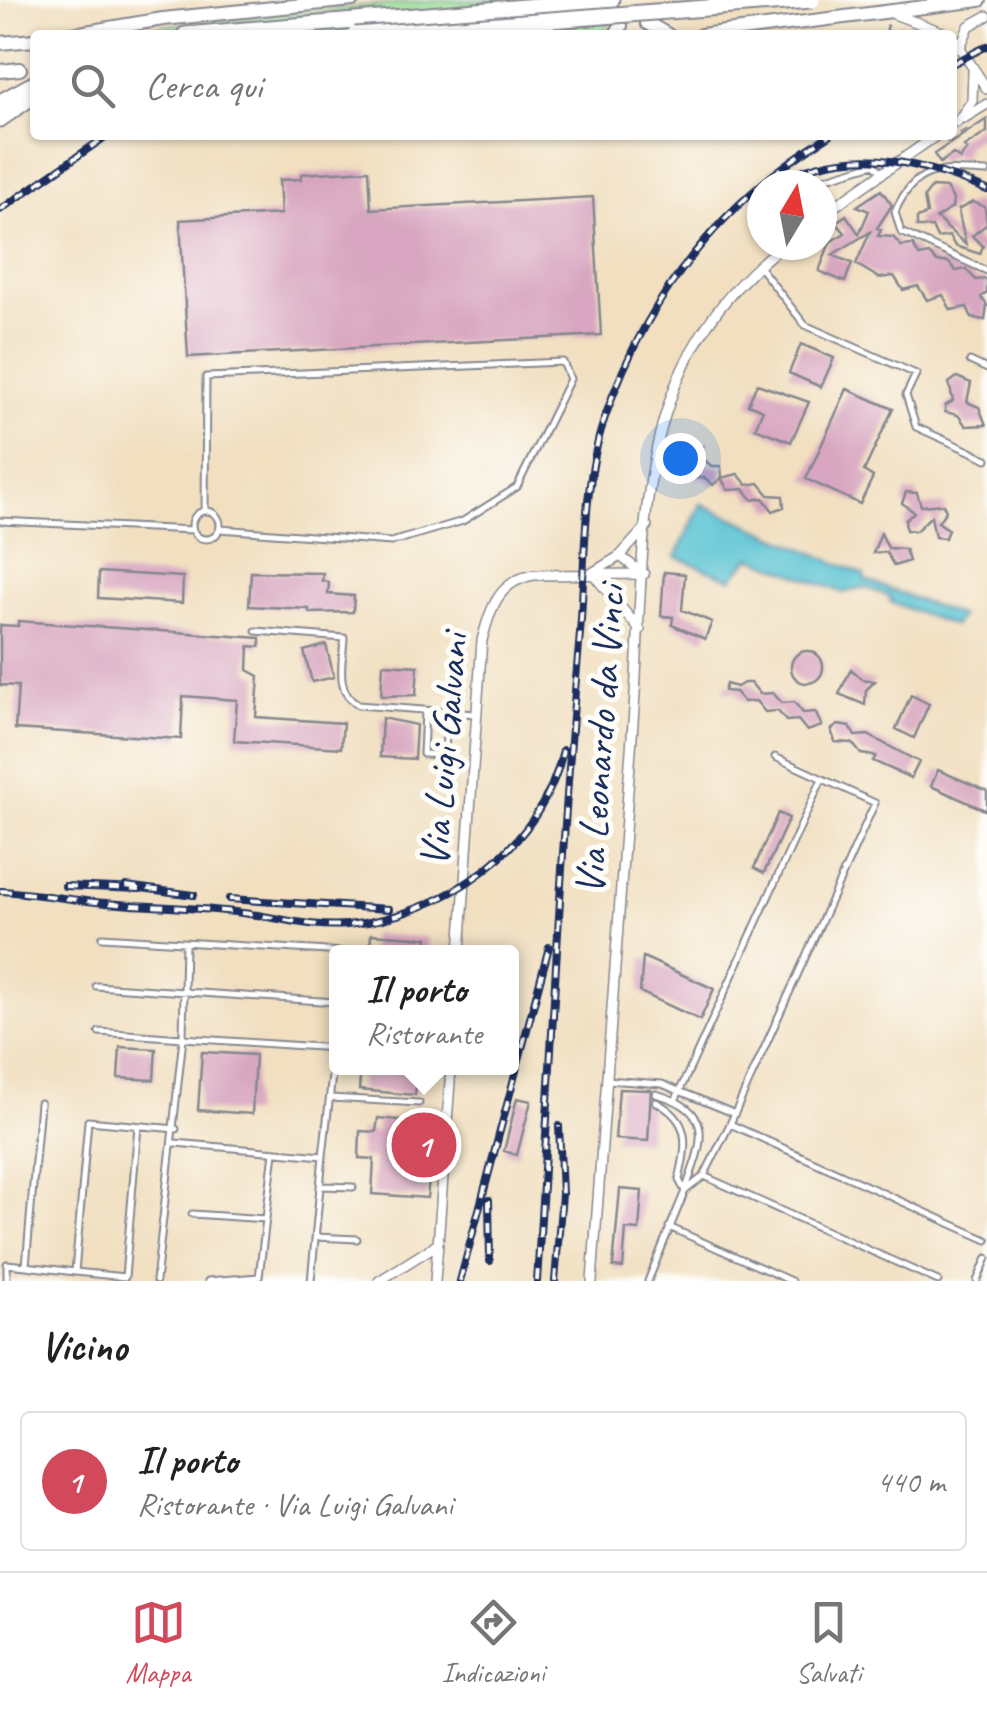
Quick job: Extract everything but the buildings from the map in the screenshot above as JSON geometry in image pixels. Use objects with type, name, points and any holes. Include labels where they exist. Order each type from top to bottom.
[{"type":"highway","points":[[246,30],[609,0]]},
{"type":"highway","points":[[420,30],[812,0]]},
{"type":"highway","points":[[0,90],[28,72]]},
{"type":"highway","points":[[0,102],[30,92]]},
{"type":"highway","points":[[0,116],[30,94]]},
{"type":"main road","points":[[98,30],[163,19],[353,0]]},
{"type":"main road","points":[[747,30],[980,0]]},
{"type":"main road","points":[[647,23],[659,30]]},
{"type":"main road","points":[[0,42],[30,40]]},
{"type":"main road","points":[[0,71],[28,72]]},
{"type":"street","points":[[894,14],[935,30]]},
{"type":"street","points":[[962,45],[970,26],[987,16]]},
{"type":"street","points":[[957,41],[987,89]]},
{"type":"street","points":[[972,66],[987,76]]},
{"type":"street","points":[[957,119],[972,101],[972,66]]},
{"type":"street","points":[[957,121],[987,104]]},
{"type":"street","points":[[837,205],[930,140]]},
{"type":"street","name":"Via Leonardo da Vinci","points":[[592,1281],[648,524],[663,422],[680,376],[719,306],[764,260]]},
{"type":"street","points":[[640,630],[592,574],[620,556],[648,524]]},
{"type":"street","points":[[620,556],[644,574]]},
{"type":"street","name":"Via Luigi Galvani","points":[[461,945],[482,640],[496,596],[517,578],[644,574]]},
{"type":"street","points":[[434,1279],[450,1075]]},
{"type":"street","points":[[378,1281],[438,1244]]},
{"type":"lane","points":[[837,175],[874,164],[882,172]]},
{"type":"lane","points":[[987,172],[935,168],[912,184],[895,212],[901,232],[987,271]]},
{"type":"lane","points":[[758,265],[805,325],[916,374],[906,395],[916,427],[987,459]]},
{"type":"lane","points":[[970,361],[987,369]]},
{"type":"lane","points":[[0,520],[193,530],[208,539],[220,529],[390,542],[463,521],[517,487],[570,379],[563,362],[206,377],[205,511]]},
{"type":"lane","points":[[205,511],[217,516],[220,529]]},
{"type":"lane","points":[[193,530],[194,517],[205,511]]},
{"type":"lane","points":[[256,631],[344,638],[342,688],[347,698],[369,708],[478,714]]},
{"type":"lane","points":[[425,711],[423,754],[445,755],[447,712]]},
{"type":"lane","points":[[685,1191],[704,1176],[730,1124],[875,802],[776,757]]},
{"type":"lane","points":[[676,1099],[823,779]]},
{"type":"lane","points":[[102,938],[329,951]]},
{"type":"lane","points":[[156,1281],[175,1143],[185,944]]},
{"type":"lane","points":[[96,986],[329,1002]]},
{"type":"lane","points":[[100,1032],[329,1048]]},
{"type":"lane","points":[[311,1281],[332,1075]]},
{"type":"lane","points":[[607,1080],[679,1090],[733,1113]]},
{"type":"lane","points":[[330,1098],[419,1103]]},
{"type":"lane","points":[[648,1281],[685,1191],[704,1140],[700,1123],[676,1099],[656,1098],[683,1124],[688,1142],[679,1180],[685,1191]]},
{"type":"lane","points":[[26,1266],[40,1103]]},
{"type":"lane","points":[[75,1272],[88,1122],[176,1130]]},
{"type":"lane","points":[[730,1124],[987,1240]]},
{"type":"lane","points":[[7,1281],[8,1264],[125,1279],[138,1126]]},
{"type":"lane","points":[[175,1143],[324,1156]]},
{"type":"lane","points":[[208,1281],[259,1276],[274,1152]]},
{"type":"lane","points":[[704,1176],[938,1281]]},
{"type":"lane","points":[[320,1186],[353,1187]]},
{"type":"lane","points":[[192,1214],[266,1220]]},
{"type":"lane","points":[[669,1227],[792,1281]]},
{"type":"lane","points":[[316,1237],[357,1239]]},
{"type":"lane","points":[[976,1281],[987,1258]]},
{"type":"green space","points":[[434,0],[614,0],[616,9],[606,30],[142,30]]},
{"type":"water","points":[[701,504],[864,575],[865,580],[960,616],[954,626],[890,602],[891,597],[864,587],[844,593],[751,557],[731,579],[676,557]]},
{"type":"railway","points":[[957,61],[987,46]]},
{"type":"railway","points":[[0,210],[101,140]]},
{"type":"railway","points":[[537,1281],[586,531],[597,447],[621,375],[641,333],[692,257],[754,191],[822,140]]},
{"type":"railway","points":[[805,170],[852,160],[879,160],[932,170],[987,190]]},
{"type":"railway","points":[[0,891],[225,911],[320,925],[383,919],[452,892],[484,871],[511,846],[552,785],[563,750]]},
{"type":"railway","points":[[65,886],[140,889]]},
{"type":"railway","points":[[126,886],[194,895]]},
{"type":"railway","points":[[229,899],[389,909]]},
{"type":"railway","points":[[519,1060],[549,947]]},
{"type":"railway","points":[[460,1281],[515,1075]]},
{"type":"railway","points":[[555,1281],[562,1194],[559,1126]]},
{"type":"railway","points":[[489,1200],[490,1261]]},
{"type":"place","name":"Il porto","points":[[424,1145]]}]
